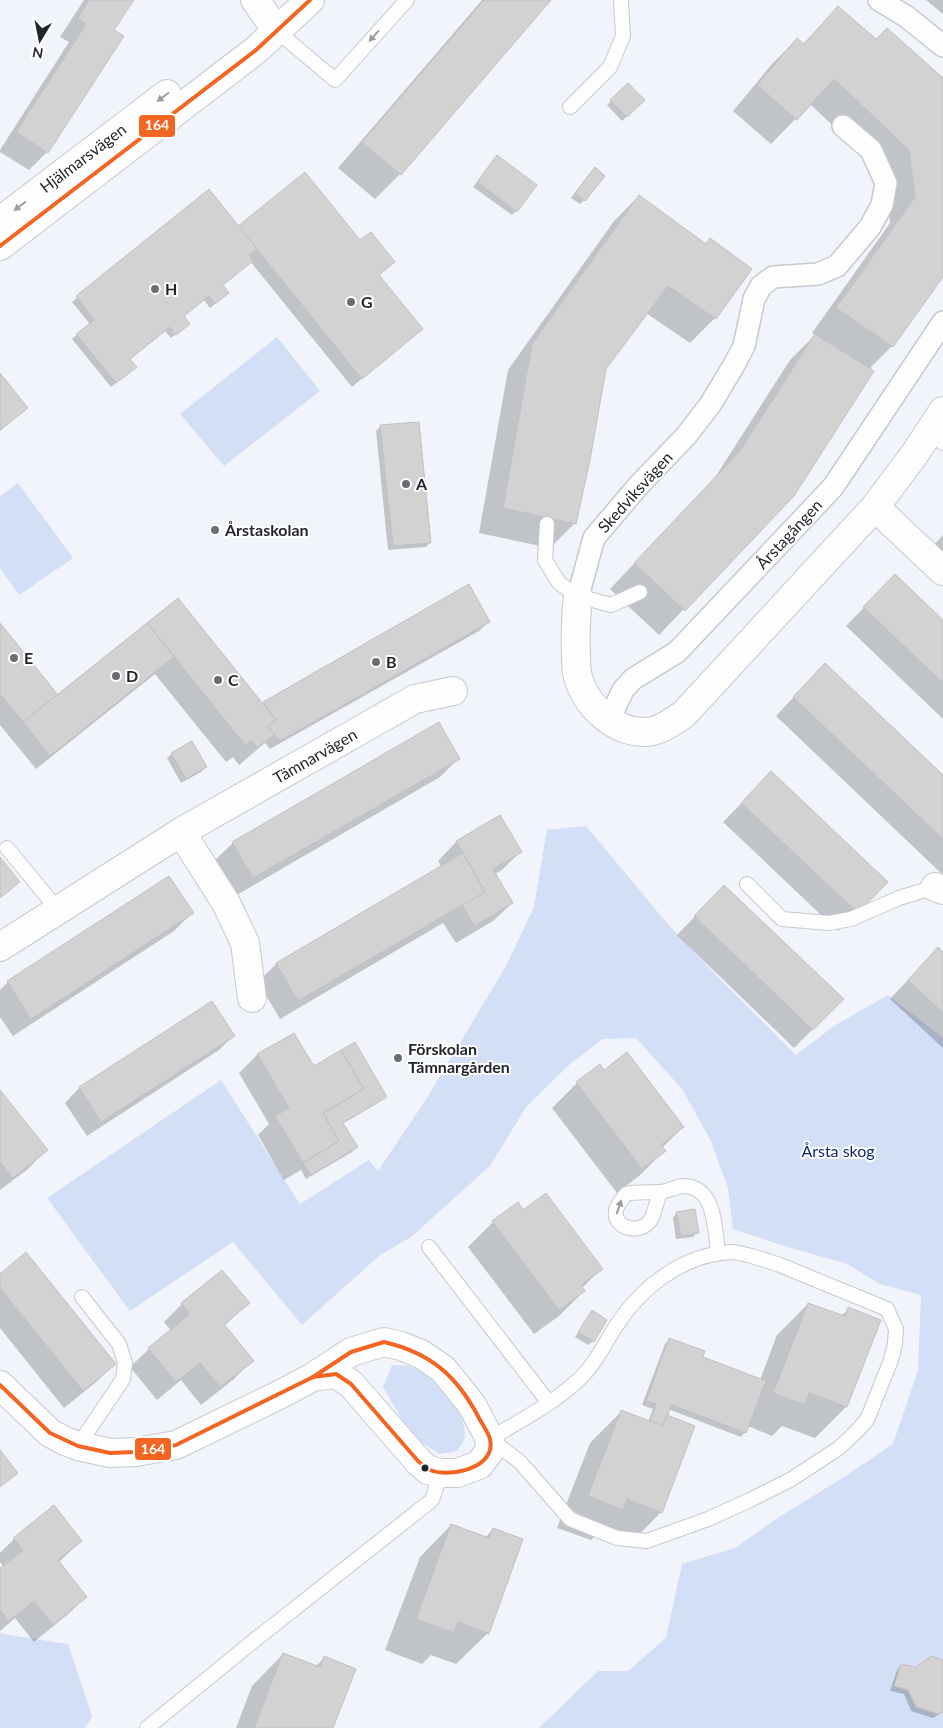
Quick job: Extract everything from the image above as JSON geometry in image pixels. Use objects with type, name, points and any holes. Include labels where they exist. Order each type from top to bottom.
[{"type":"street","name":"Hjälmarsvägen","points":[[0,221],[244,36],[270,12],[310,0]]},
{"type":"street","points":[[879,0],[907,17],[943,46]]},
{"type":"street","name":"Hjälmarsvägen","points":[[0,246],[256,50],[270,12]]},
{"type":"street","name":"Skedviksvägen","points":[[843,126],[871,150],[886,183],[882,205],[870,227],[837,266],[818,274],[773,277],[761,286],[754,299],[744,346],[710,405],[686,436],[638,486],[594,538],[578,596],[575,627],[577,673],[584,692],[597,709],[609,720],[631,731],[653,731],[668,725],[684,714],[875,507],[939,428]]},
{"type":"street","name":"Årstagången","points":[[609,720],[623,690],[633,679],[677,652],[833,487],[943,322]]},
{"type":"street","points":[[875,507],[943,571]]},
{"type":"street","name":"Tämnarvägen","points":[[0,947],[182,832],[415,699],[453,691]]},
{"type":"street","points":[[182,832],[226,903],[245,942],[252,998]]},
{"type":"street","points":[[0,1385],[50,1433],[78,1446],[110,1453],[136,1452],[176,1445],[241,1414],[313,1376],[352,1352],[384,1342],[421,1354],[443,1370],[472,1405],[490,1439],[489,1452],[479,1465],[457,1473],[442,1473],[428,1470],[351,1384],[336,1374],[313,1376]]},
{"type":"lane","points":[[270,12],[335,80],[407,0]]},
{"type":"lane","points":[[570,107],[610,66],[623,36],[621,0]]},
{"type":"lane","points":[[547,524],[546,560],[559,583],[578,596],[611,605],[640,592]]},
{"type":"lane","points":[[6,848],[58,910]]},
{"type":"lane","points":[[747,884],[782,919],[829,924],[851,919],[899,898],[939,888]]},
{"type":"lane","points":[[660,1192],[683,1186],[694,1188],[703,1193],[710,1204],[718,1252]]},
{"type":"lane","points":[[429,1247],[549,1402]]},
{"type":"lane","points":[[718,1252],[734,1252],[780,1265],[887,1309],[896,1329],[891,1360],[866,1420],[838,1448],[790,1480],[750,1500],[708,1519],[647,1541],[617,1538],[570,1519],[520,1462],[490,1439],[549,1402],[577,1382],[599,1353],[617,1324],[633,1304],[657,1280],[681,1265],[718,1252]]},
{"type":"lane","points":[[78,1446],[123,1379],[125,1363],[118,1344],[82,1297]]},
{"type":"lane","points":[[147,1728],[432,1500],[442,1473]]},
{"type":"green space","points":[[277,337],[320,391],[224,466],[180,414]]},
{"type":"green space","points":[[18,483],[73,558],[19,595],[0,568],[0,496]]},
{"type":"green space","name":"Årsta skog","points":[[586,826],[666,922],[796,1055],[834,1026],[888,995],[943,1038],[943,1728],[539,1728],[598,1671],[628,1671],[666,1638],[682,1564],[735,1548],[776,1519],[893,1444],[918,1370],[921,1295],[880,1284],[847,1264],[733,1229],[728,1188],[711,1141],[682,1089],[636,1038],[603,1039],[570,1064],[526,1107],[490,1166],[411,1237],[380,1255],[302,1325],[233,1242],[130,1311],[47,1198],[221,1080],[300,1204],[369,1160],[378,1171],[427,1098],[506,966],[534,907],[547,830]]},
{"type":"green space","points":[[392,1365],[408,1366],[417,1370],[427,1376],[446,1393],[460,1414],[464,1424],[465,1437],[457,1451],[440,1454],[422,1443],[403,1421],[383,1387]]},
{"type":"green space","points":[[0,1632],[68,1644],[92,1716],[85,1728],[0,1728]]},
{"type":"building","points":[[89,0],[134,0],[114,30],[124,36],[48,153],[16,132],[86,24],[78,18]]},
{"type":"building","points":[[484,0],[551,0],[401,175],[362,142]]},
{"type":"building","points":[[838,6],[876,39],[887,28],[943,78],[943,277],[893,347],[836,308],[915,197],[909,150],[834,79],[797,120],[757,85],[797,38],[804,44]]},
{"type":"building","points":[[628,83],[645,100],[627,117],[610,100]]},
{"type":"building","points":[[497,155],[537,185],[517,212],[477,182]]},
{"type":"building","points":[[595,167],[605,176],[585,201],[575,193]]},
{"type":"building","name":"G","points":[[305,172],[360,240],[371,232],[395,262],[379,275],[423,329],[362,379],[238,226]]},
{"type":"building","name":"H","points":[[209,189],[257,249],[249,255],[253,261],[223,285],[229,293],[215,304],[209,296],[184,316],[190,324],[176,335],[170,327],[130,359],[137,367],[116,383],[76,334],[94,320],[76,296]]},
{"type":"building","points":[[639,195],[706,244],[710,238],[752,269],[716,319],[668,286],[606,369],[590,460],[576,524],[503,508],[532,344]]},
{"type":"building","points":[[815,334],[874,371],[794,496],[685,611],[634,563],[739,452]]},
{"type":"building","points":[[0,373],[28,408],[0,430]]},
{"type":"building","name":"A","points":[[419,422],[431,543],[393,546],[380,425]]},
{"type":"building","points":[[895,574],[943,620],[943,683],[863,607]]},
{"type":"building","name":"B","points":[[469,584],[490,622],[280,741],[268,726],[276,720],[263,702]]},
{"type":"building","name":"C","points":[[178,598],[276,720],[268,726],[275,734],[257,748],[252,740],[245,745],[147,623]]},
{"type":"building","name":"E","points":[[0,623],[58,695],[23,722],[0,694]]},
{"type":"building","name":"D","points":[[147,623],[174,657],[50,756],[23,722]]},
{"type":"building","points":[[825,663],[943,775],[943,839],[793,697]]},
{"type":"building","points":[[439,722],[460,759],[253,878],[232,842]]},
{"type":"building","points":[[192,741],[207,767],[186,779],[171,753]]},
{"type":"building","points":[[771,771],[888,882],[858,913],[741,803]]},
{"type":"building","points":[[500,815],[522,852],[493,869],[513,903],[474,926],[462,905],[485,892],[456,841]]},
{"type":"building","points":[[463,853],[485,892],[298,1001],[276,963]]},
{"type":"building","points":[[0,857],[20,882],[0,898]]},
{"type":"building","points":[[169,876],[194,913],[31,1019],[7,981]]},
{"type":"building","points":[[724,885],[844,999],[813,1030],[694,916]]},
{"type":"building","points":[[938,947],[943,952],[943,1013],[908,980]]},
{"type":"building","points":[[212,1001],[235,1036],[101,1122],[79,1087]]},
{"type":"building","points":[[294,1033],[314,1066],[341,1050],[364,1089],[323,1113],[339,1141],[303,1163],[275,1116],[289,1108],[257,1054]]},
{"type":"building","points":[[355,1042],[387,1097],[343,1123],[358,1147],[311,1175],[303,1163],[339,1141],[323,1113],[364,1089],[341,1050]]},
{"type":"building","points":[[627,1052],[684,1127],[661,1145],[666,1151],[642,1169],[576,1082],[600,1064],[604,1070]]},
{"type":"building","points":[[0,1090],[48,1150],[13,1178],[0,1162]]},
{"type":"building","points":[[546,1193],[603,1269],[581,1285],[585,1291],[559,1310],[492,1221],[518,1202],[523,1210]]},
{"type":"building","points":[[695,1209],[699,1233],[681,1236],[676,1212]]},
{"type":"building","points":[[26,1252],[116,1364],[83,1391],[0,1288],[0,1274]]},
{"type":"building","points":[[222,1270],[250,1303],[224,1324],[254,1361],[220,1387],[200,1363],[176,1382],[148,1348],[190,1314],[181,1303]]},
{"type":"building","points":[[808,1303],[845,1316],[848,1307],[881,1320],[847,1407],[809,1393],[805,1405],[773,1393]]},
{"type":"building","points":[[592,1310],[607,1320],[594,1342],[578,1332]]},
{"type":"building","points":[[669,1338],[705,1351],[703,1357],[766,1381],[746,1433],[672,1405],[663,1426],[650,1421],[656,1404],[646,1401]]},
{"type":"building","points":[[621,1410],[663,1426],[667,1415],[695,1426],[662,1513],[627,1499],[623,1510],[588,1496]]},
{"type":"building","points":[[0,1450],[18,1473],[0,1487]]},
{"type":"building","points":[[54,1505],[82,1541],[58,1560],[87,1597],[53,1625],[34,1601],[9,1621],[0,1610],[0,1568],[23,1550],[13,1538]]},
{"type":"building","points":[[451,1524],[489,1538],[493,1528],[523,1539],[489,1634],[458,1622],[454,1633],[416,1619]]},
{"type":"building","points":[[283,1653],[320,1667],[324,1656],[356,1669],[333,1728],[254,1728]]},
{"type":"building","points":[[932,1656],[943,1660],[943,1712],[938,1714],[916,1707],[908,1690],[894,1686],[901,1664],[916,1667]]},
{"type":"transit line","name":"164","points":[[0,246],[256,50],[310,0]]},
{"type":"transit line","name":"164","points":[[384,1342],[416,1353],[441,1368],[452,1378],[471,1403],[490,1439],[490,1449],[486,1457],[479,1464],[449,1473],[425,1468],[351,1384],[336,1374],[313,1377],[351,1352],[384,1342]]},
{"type":"transit line","name":"164","points":[[0,1385],[50,1433],[78,1446],[110,1453],[136,1452],[176,1445],[313,1377]]},
{"type":"place","name":"H","points":[[155,289]]},
{"type":"place","name":"G","points":[[351,302]]},
{"type":"place","name":"A","points":[[406,484]]},
{"type":"place","name":"Årstaskolan","points":[[215,530]]},
{"type":"place","name":"E","points":[[14,658]]},
{"type":"place","name":"B","points":[[376,662]]},
{"type":"place","name":"D","points":[[116,676]]},
{"type":"place","name":"C","points":[[218,680]]},
{"type":"place","name":"Förskolan Tämnargården","points":[[398,1058]]}]
